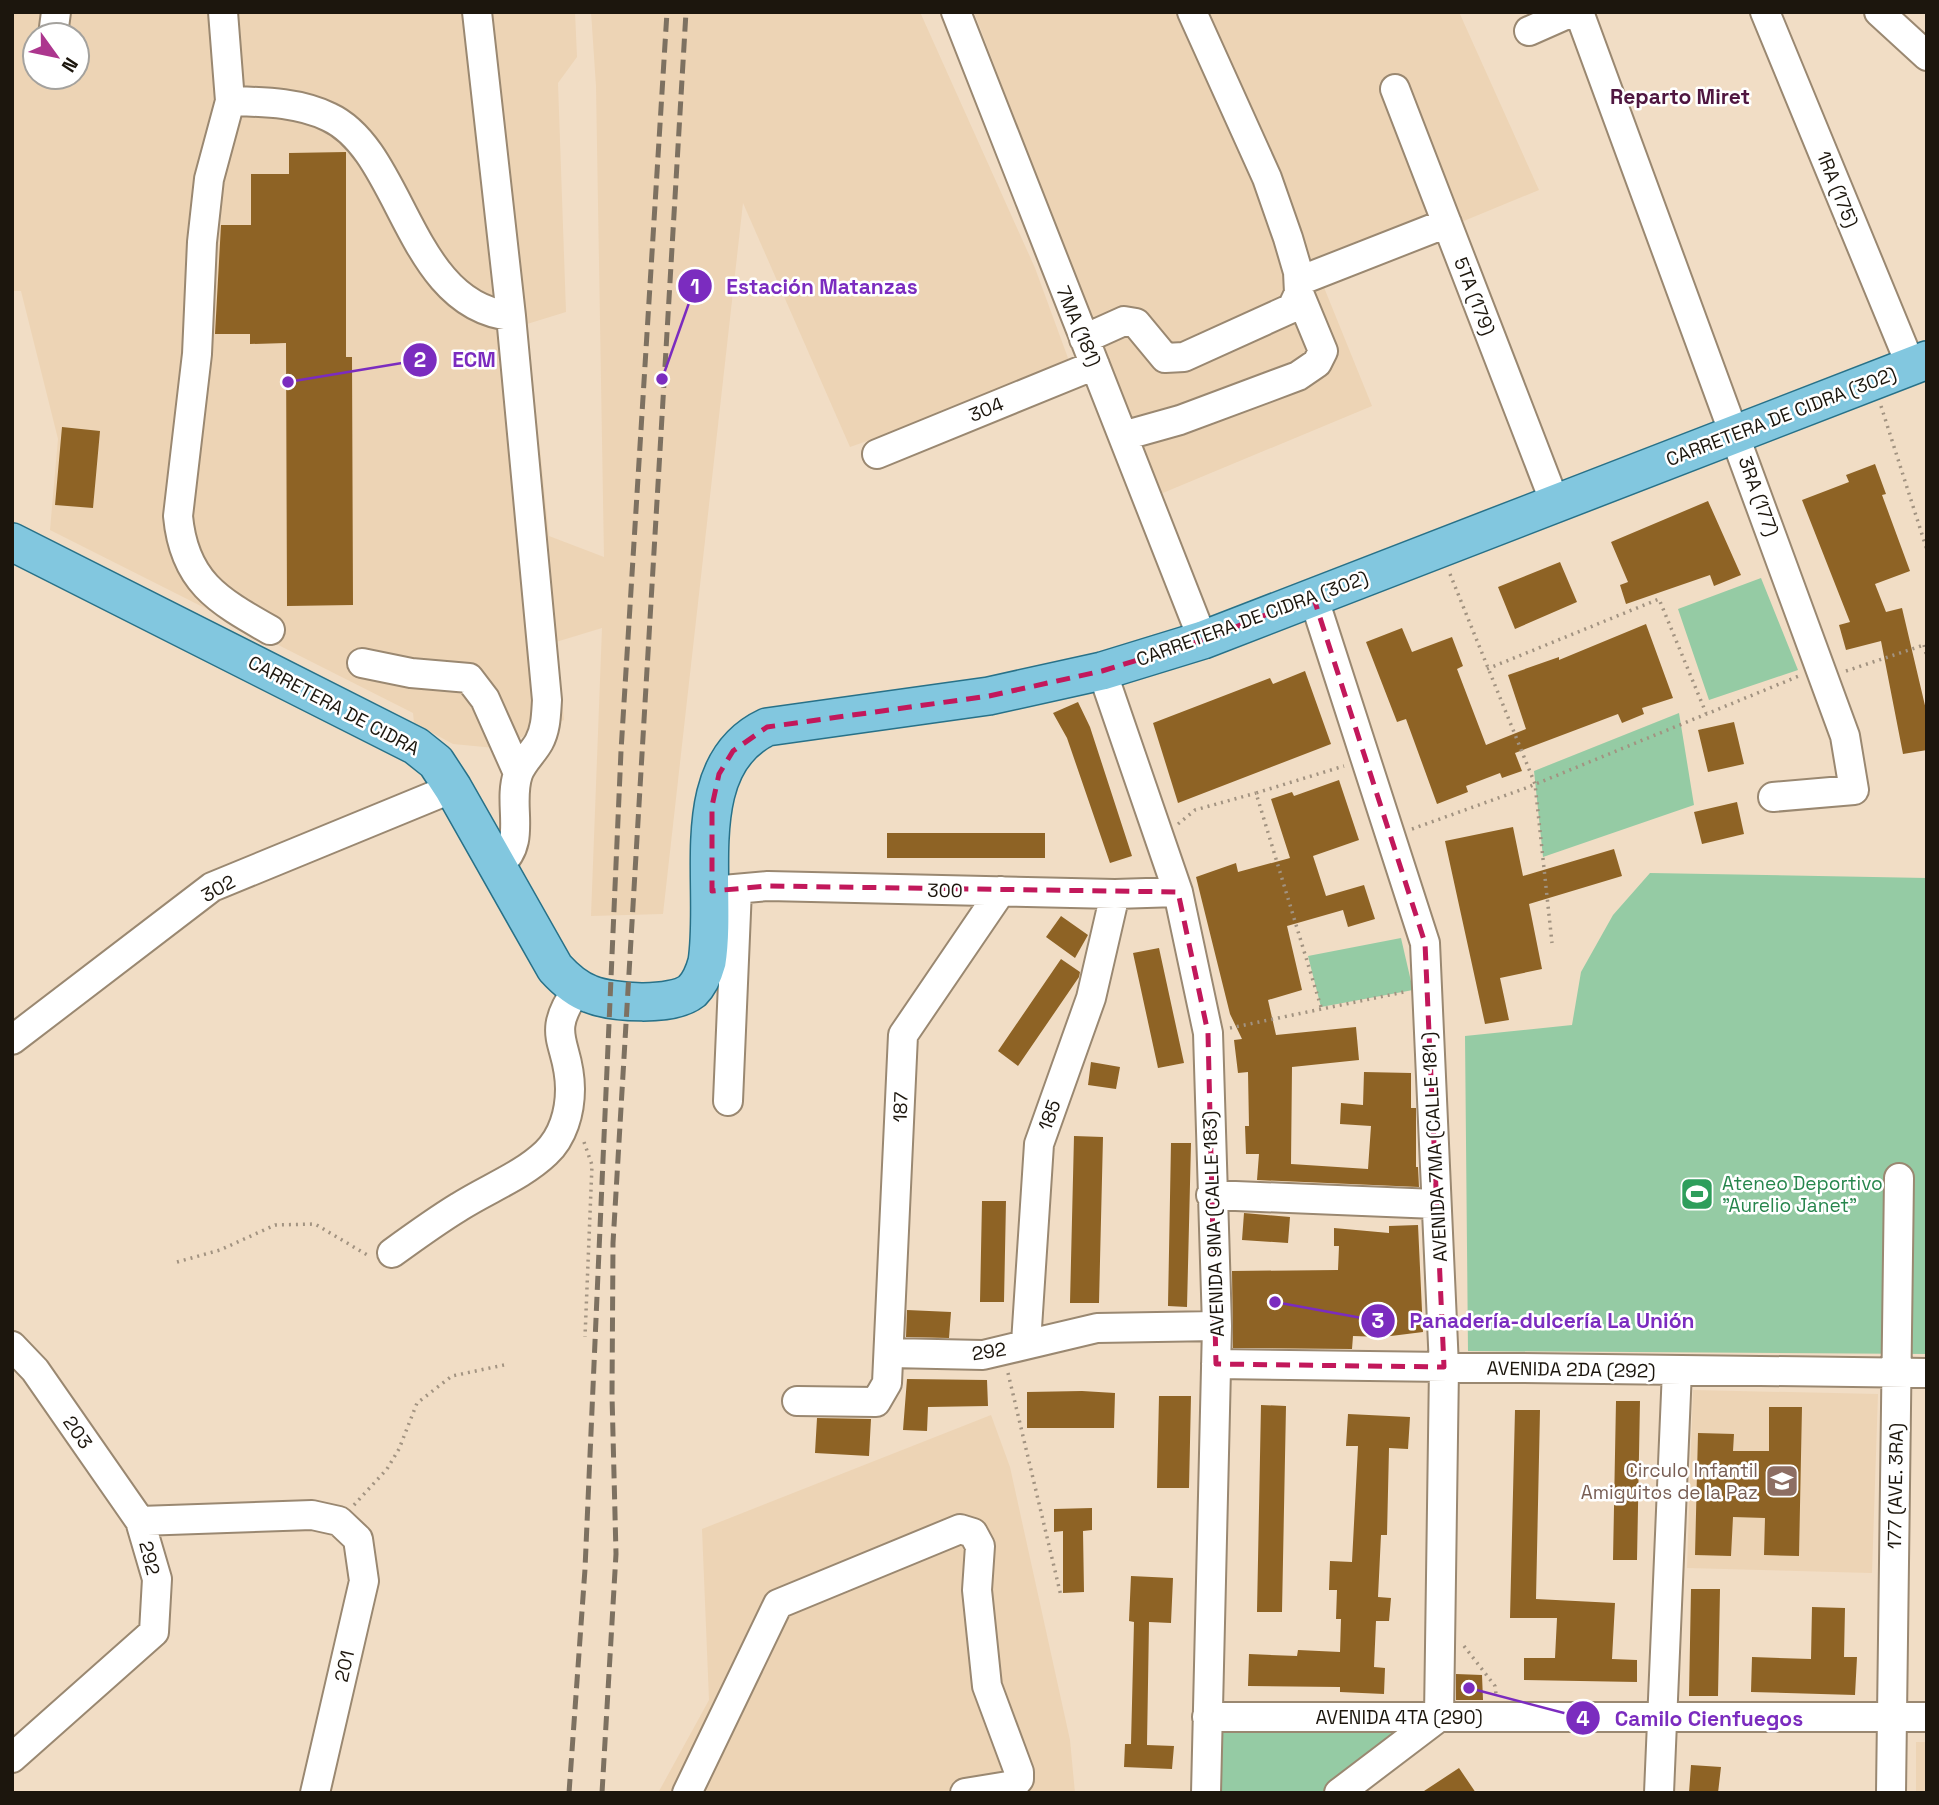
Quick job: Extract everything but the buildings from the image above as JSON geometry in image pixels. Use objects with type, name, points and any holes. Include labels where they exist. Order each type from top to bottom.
[{"type":"main road","name":"CARRETERA DE CIDRA (302)","points":[[635,1001],[679,998],[692,991],[701,979],[724,890],[712,806],[717,785],[733,751],[749,735],[767,727],[989,696],[1102,671],[1203,640],[1919,363]]},
{"type":"main road","name":"CARRETERA DE CIDRA","points":[[12,542],[401,737],[436,762],[499,865],[555,968],[578,988],[591,995],[635,1001]]},
{"type":"street","points":[[223,12],[230,101],[209,179],[202,242],[197,354],[178,516],[180,539],[190,565],[205,588],[224,605],[270,630]]},
{"type":"street","points":[[477,12],[511,316],[547,700],[546,721],[539,742],[518,773],[513,798],[516,834],[512,850],[499,865]]},
{"type":"street","name":"7MA (181)","points":[[956,12],[1203,640]]},
{"type":"street","points":[[1123,436],[1181,420],[1298,376],[1317,363],[1323,351],[1299,287],[1267,178],[1192,12]]},
{"type":"street","points":[[1529,31],[1572,12]]},
{"type":"street","name":"3RA (177)","points":[[1579,12],[1845,736],[1854,790],[1773,797]]},
{"type":"street","name":"1RA (175)","points":[[1765,12],[1919,363]]},
{"type":"street","points":[[1879,12],[1927,56]]},
{"type":"street","name":"5TA (179)","points":[[1395,89],[1555,503]]},
{"type":"street","points":[[230,101],[279,102],[331,117],[348,129],[365,149],[433,266],[459,293],[480,308],[511,316]]},
{"type":"street","points":[[1084,339],[1124,321],[1136,323],[1165,358],[1184,357],[1284,313],[1292,308],[1299,287],[1447,223]]},
{"type":"street","name":"304","points":[[877,454],[1095,365]]},
{"type":"street","name":"AVENIDA 7MA (CALLE 181 )","points":[[1313,596],[1425,943],[1444,1367],[1439,1717]]},
{"type":"street","points":[[362,663],[411,673],[469,678],[477,685],[485,699],[518,773]]},
{"type":"street","name":"AVENIDA 9NA (CALLE 183)","points":[[1102,671],[1178,892],[1208,1033],[1217,1326],[1206,1793]]},
{"type":"street","name":"302","points":[[12,1040],[212,887],[453,788]]},
{"type":"street","name":"300","points":[[724,890],[768,886],[1115,894],[1178,892]]},
{"type":"street","points":[[724,890],[728,1101]]},
{"type":"street","name":"187","points":[[891,1353],[903,1035],[1001,891]]},
{"type":"street","name":"185","points":[[1014,1347],[1039,1144],[1091,998],[1115,894]]},
{"type":"street","points":[[392,1253],[546,1154],[565,1123],[570,1085],[559,1042],[559,1023],[578,988]]},
{"type":"street","name":"177 (AVE. 3RA)","points":[[1891,1793],[1899,1178]]},
{"type":"street","points":[[1211,1195],[1436,1204]]},
{"type":"street","name":"292","points":[[891,1353],[983,1355],[1097,1328],[1217,1326]]},
{"type":"street","name":"203","points":[[12,1346],[35,1370],[140,1521]]},
{"type":"street","points":[[797,1401],[876,1402],[887,1384],[891,1353]]},
{"type":"street","name":"AVENIDA 2DA (292)","points":[[1216,1364],[1927,1373]]},
{"type":"street","points":[[1659,1793],[1677,1370]]},
{"type":"street","name":"292","points":[[12,1758],[154,1632],[156,1579],[140,1521],[312,1515],[348,1530]]},
{"type":"street","points":[[687,1793],[778,1604],[960,1529],[973,1533],[980,1546],[977,1590],[987,1686],[1019,1772],[1019,1779],[1014,1785],[965,1793]]},
{"type":"street","name":"201","points":[[315,1793],[364,1581],[348,1530]]},
{"type":"street","name":"AVENIDA 4TA (290)","points":[[1208,1717],[1927,1717]]},
{"type":"street","points":[[1339,1793],[1439,1717]]},
{"type":"path","points":[[1873,381],[1927,550]]},
{"type":"path","points":[[1440,548],[1486,670],[1535,785],[1552,943]]},
{"type":"path","points":[[1486,670],[1658,599],[1706,713]]},
{"type":"path","points":[[1391,837],[1535,785],[1706,713],[1822,672],[1925,645],[1927,657]]},
{"type":"path","points":[[1160,840],[1195,810],[1366,759]]},
{"type":"path","points":[[1256,793],[1321,1007]]},
{"type":"path","points":[[1208,1033],[1321,1007],[1427,989]]},
{"type":"path","points":[[565,1123],[588,1147],[592,1165],[584,1337]]},
{"type":"path","points":[[177,1262],[220,1250],[275,1225],[314,1224],[371,1258],[392,1253]]},
{"type":"path","points":[[1014,1347],[1061,1596]]},
{"type":"path","points":[[348,1530],[399,1448],[416,1403],[452,1376],[504,1365]]},
{"type":"path","points":[[1440,1622],[1476,1658],[1495,1686],[1499,1717]]},
{"type":"highlighted area","points":[[1313,596],[1425,943],[1444,1367],[1216,1364],[1208,1033],[1178,892],[768,886],[712,891],[712,806],[719,774],[733,751],[767,727],[989,696],[1102,671],[1203,640]]},
{"type":"shaded area","points":[[12,12],[575,12],[577,57],[558,83],[566,312],[527,324],[549,536],[604,557],[596,86],[591,12],[920,12],[1035,268],[1072,369],[850,447],[743,203],[663,914],[591,916],[602,628],[556,642],[564,720],[495,748],[453,744],[414,723],[413,713],[50,530],[58,439],[21,291],[12,291]]},
{"type":"shaded area","points":[[974,12],[1459,12],[1539,190],[1321,280],[1372,406],[1158,495]]},
{"type":"shaded area","name":"Circulo Infantil Amiguitos de la Paz","points":[[1693,1390],[1878,1394],[1872,1573],[1687,1568]]},
{"type":"shaded area","points":[[991,1415],[1010,1467],[1070,1740],[1075,1793],[658,1793],[709,1700],[702,1529]]},
{"type":"shaded area","points":[[1916,1742],[1927,1742],[1927,1793],[1916,1793]]},
{"type":"green space","points":[[1761,578],[1798,670],[1709,700],[1678,609]]},
{"type":"green space","points":[[1679,713],[1694,805],[1543,857],[1534,771]]},
{"type":"green space","name":"Ateneo Deportivo \"Aurelio Janet\"","points":[[1650,873],[1927,878],[1927,1354],[1468,1351],[1465,1036],[1572,1025],[1581,972],[1613,915]]},
{"type":"green space","points":[[1401,938],[1413,990],[1321,1007],[1308,956]]},
{"type":"green space","points":[[1227,1727],[1408,1729],[1322,1793],[1216,1793],[1217,1736]]},
{"type":"railway","points":[[569,1793],[585,1569],[621,751],[667,12]]},
{"type":"railway","points":[[602,1793],[616,1554],[612,1395],[613,1243],[686,12]]},
{"type":"place","name":"Estación Matanzas","points":[[662,379]]},
{"type":"place","name":"ECM","points":[[288,382]]},
{"type":"place","name":"Ateneo Deportivo \"Aurelio Janet\"","points":[[1697,1194]]},
{"type":"place","name":"Panadería-dulcería La Unión","points":[[1275,1302]]},
{"type":"place","name":"Circulo Infantil Amiguitos de la Paz","points":[[1782,1481]]},
{"type":"place","name":"Camilo Cienfuegos","points":[[1469,1688]]},
{"type":"district","name":"Reparto Miret","points":[[1680,97]]}]
